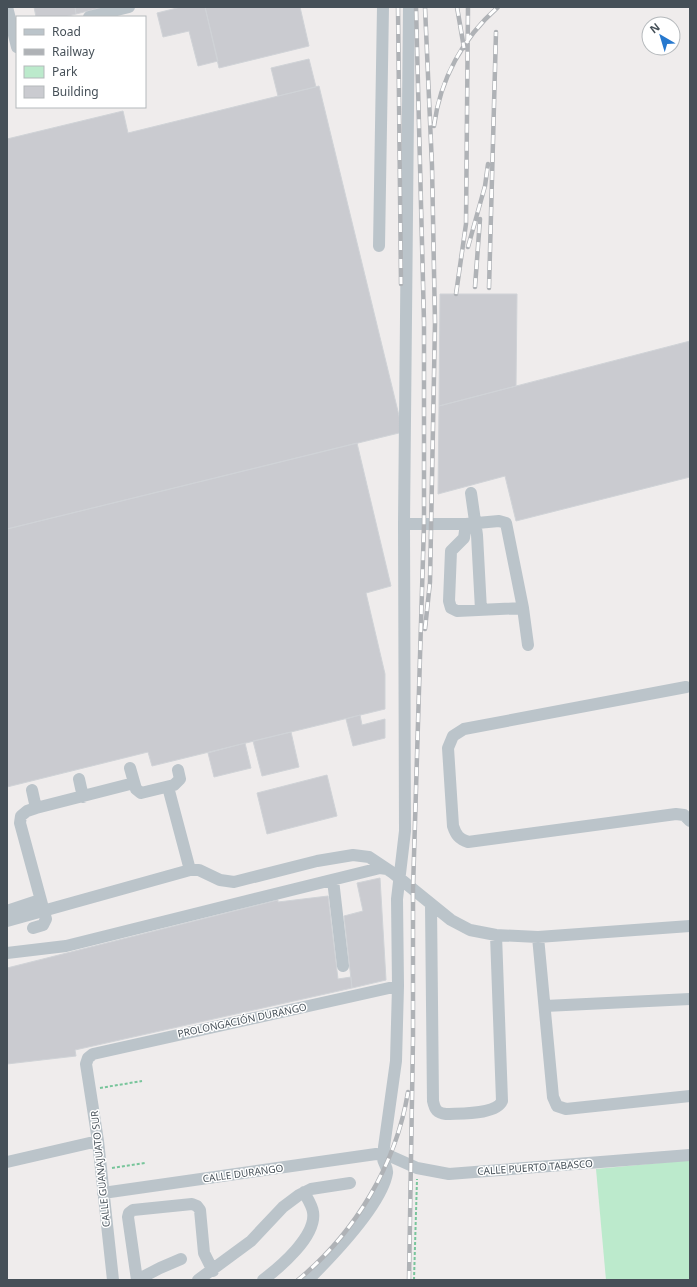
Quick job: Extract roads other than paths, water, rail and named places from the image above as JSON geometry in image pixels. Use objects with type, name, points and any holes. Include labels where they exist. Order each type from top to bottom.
[{"type":"street","points":[[7,7],[14,39]]},
{"type":"street","points":[[93,16],[129,7]]},
{"type":"street","points":[[379,246],[383,7]]},
{"type":"street","points":[[308,1280],[346,1240],[375,1200],[388,1171],[383,1160],[396,1061],[398,986],[397,899],[405,831],[404,524],[409,7]]},
{"type":"street","points":[[471,493],[471,524],[481,610]]},
{"type":"street","points":[[404,524],[471,524],[501,521],[507,525],[523,608],[528,645]]},
{"type":"street","points":[[471,524],[464,538],[451,551],[450,605],[453,610],[523,608]]},
{"type":"street","points":[[686,687],[464,728],[453,736],[448,748],[453,826],[461,840],[468,842],[676,814],[684,815],[690,821]]},
{"type":"street","points":[[130,768],[137,791],[141,793],[168,787],[179,781],[178,770]]},
{"type":"street","points":[[79,779],[83,797]]},
{"type":"street","points":[[33,928],[45,924],[42,906],[20,823],[23,813],[36,808],[134,783]]},
{"type":"street","points":[[168,787],[190,870]]},
{"type":"street","points":[[32,790],[36,808]]},
{"type":"street","points":[[7,911],[42,906],[190,870],[199,870],[220,880],[234,882],[317,861],[353,855],[369,857],[399,878],[431,905],[460,926],[496,935],[538,937],[690,926]]},
{"type":"street","points":[[7,953],[66,946],[373,869],[387,869]]},
{"type":"street","points":[[333,880],[343,966]]},
{"type":"street","points":[[431,905],[433,1101],[434,1107],[440,1113],[446,1114],[491,1110],[500,1106],[502,1101],[496,935]]},
{"type":"street","points":[[7,921],[42,906]]},
{"type":"street","points":[[538,937],[554,1097],[558,1106],[566,1109],[690,1096]]},
{"type":"street","name":"PROLONGACIÓN DURANGO","points":[[88,1058],[93,1054],[170,1036],[398,986]]},
{"type":"street","points":[[545,1006],[690,999]]},
{"type":"street","name":"CALLE GUANAJUATO SUR","points":[[88,1058],[86,1064],[98,1141],[113,1280]]},
{"type":"street","points":[[7,1162],[98,1141]]},
{"type":"street","name":"CALLE PUERTO TABASCO","points":[[384,1154],[417,1168],[449,1174],[690,1155]]},
{"type":"street","name":"CALLE DURANGO","points":[[103,1193],[384,1154]]},
{"type":"street","points":[[198,1280],[213,1271],[251,1241],[283,1207],[304,1192],[311,1189],[350,1183]]},
{"type":"street","points":[[263,1280],[282,1265],[298,1247],[310,1229],[313,1212],[304,1192]]},
{"type":"street","points":[[181,1259],[137,1280],[128,1217],[129,1213],[133,1210],[192,1204],[197,1206],[200,1210],[205,1258],[213,1271]]},
{"type":"railway","points":[[398,7],[401,284]]},
{"type":"railway","points":[[409,1280],[413,1038],[413,889],[424,524],[424,322],[416,7]]},
{"type":"railway","points":[[425,7],[432,166],[435,323],[430,582],[425,629]]},
{"type":"railway","points":[[457,7],[464,48]]},
{"type":"railway","points":[[456,294],[466,224],[468,7]]},
{"type":"railway","points":[[434,126],[442,92],[455,60],[474,32],[498,7]]},
{"type":"railway","points":[[489,288],[496,32]]},
{"type":"railway","points":[[468,247],[485,186],[488,164]]},
{"type":"railway","points":[[475,287],[480,219]]},
{"type":"railway","points":[[298,1280],[338,1241],[370,1196],[394,1146],[408,1092]]}]
